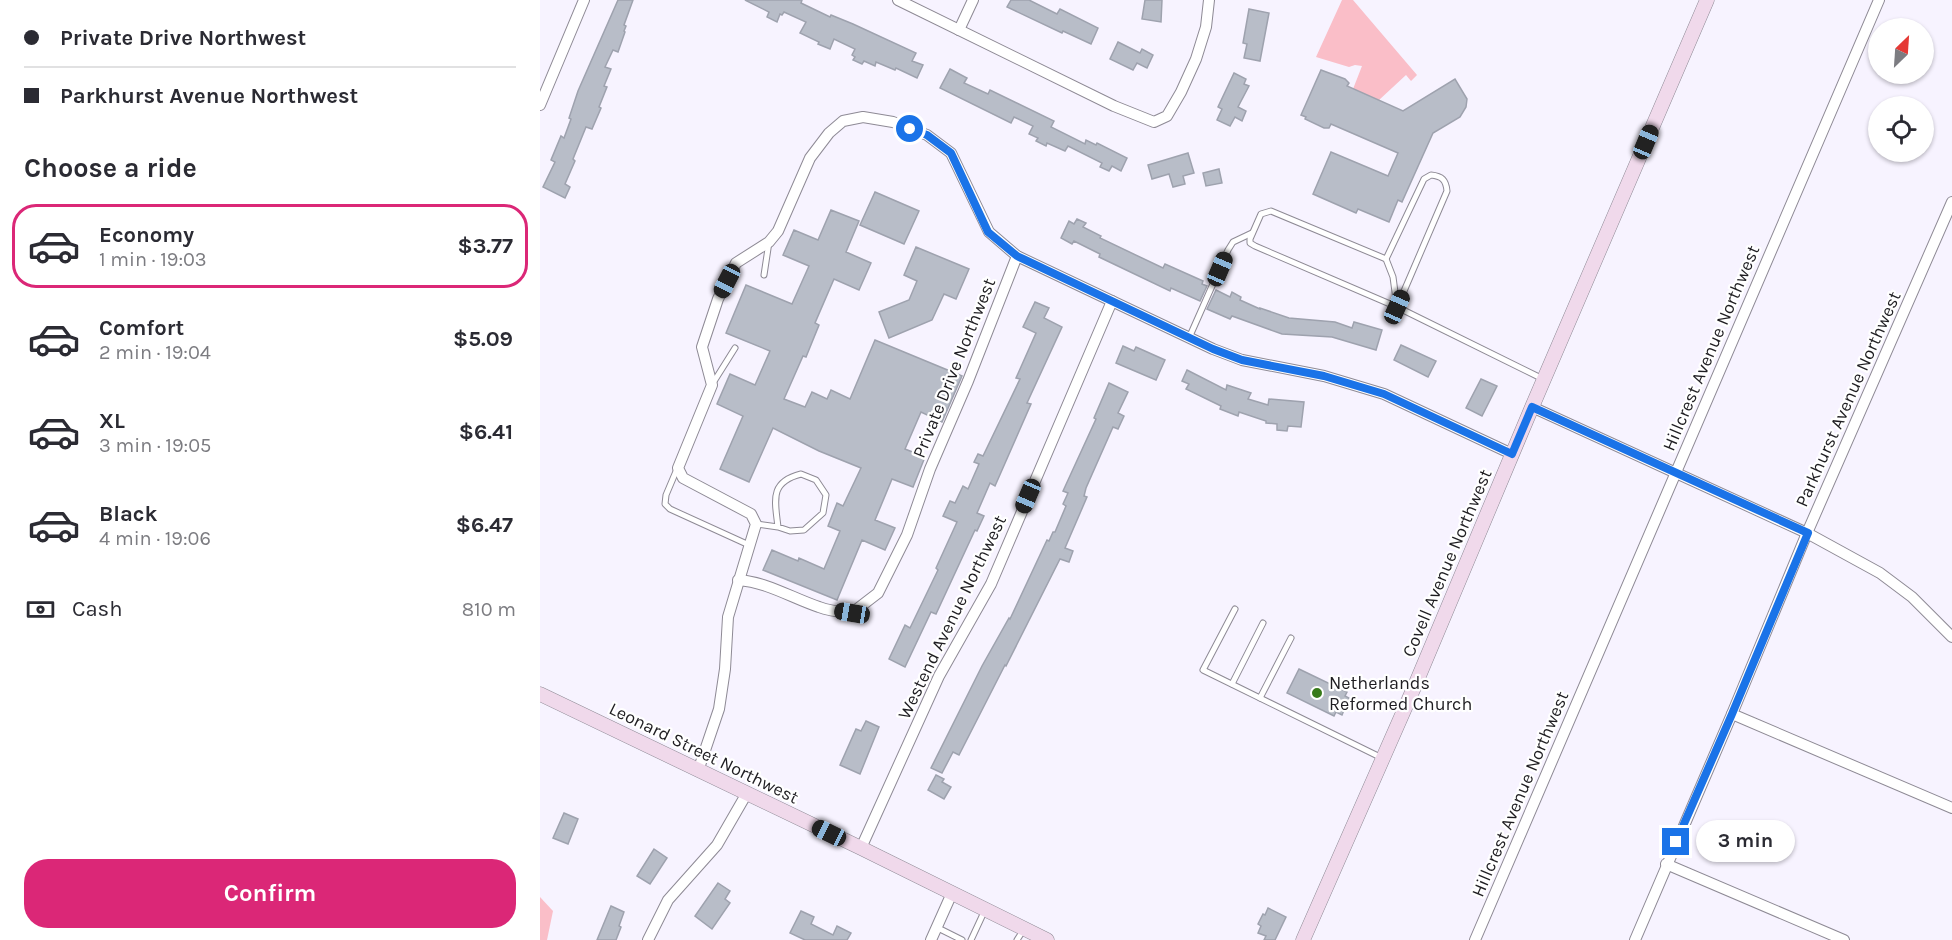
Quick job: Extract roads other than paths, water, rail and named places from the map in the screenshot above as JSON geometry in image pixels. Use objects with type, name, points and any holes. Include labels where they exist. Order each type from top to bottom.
[{"type":"street","points":[[540,105],[584,0]]},
{"type":"street","points":[[898,0],[1087,93],[1154,122],[1167,116],[1196,59],[1206,27],[1209,0]]},
{"type":"street","points":[[959,30],[973,0]]},
{"type":"street","name":"Covell Avenue Northwest","points":[[1303,940],[1707,0]]},
{"type":"street","name":"Hillcrest Avenue Northwest","points":[[1475,940],[1879,0]]},
{"type":"street","points":[[698,771],[719,709],[725,669],[728,617],[756,524],[751,514],[683,478],[678,468],[712,385],[702,347],[718,299],[736,263],[769,242],[778,231],[810,158],[829,133],[843,121],[864,117],[893,122],[927,135],[951,153],[988,232],[1017,256],[1189,338],[1242,360],[1324,376],[1384,394],[1512,454]]},
{"type":"street","name":"Parkhurst Avenue Northwest","points":[[1635,940],[1952,202]]},
{"type":"street","name":"Private Drive Northwest","points":[[738,580],[749,580],[768,586],[822,608],[852,613],[878,593],[907,535],[930,469],[968,381],[1017,256]]},
{"type":"street","name":"Westend Avenue Northwest","points":[[861,848],[939,676],[991,584],[1112,301]]},
{"type":"street","points":[[1532,407],[1808,533],[1880,573],[1912,597],[1952,637]]},
{"type":"street","name":"Leonard Street Northwest","points":[[540,694],[985,909],[1020,934],[1047,940]]},
{"type":"street","points":[[1732,714],[1952,807]]},
{"type":"street","points":[[648,940],[668,900],[717,845],[747,793]]},
{"type":"street","points":[[1666,864],[1845,940]]},
{"type":"street","points":[[931,940],[952,893]]},
{"type":"lane","points":[[1386,259],[1424,179],[1431,175],[1439,176],[1446,183],[1447,191],[1397,307]]},
{"type":"lane","points":[[1397,307],[1393,277],[1386,259],[1271,211],[1261,214],[1250,243],[1255,246],[1397,307],[1544,380]]},
{"type":"lane","points":[[1189,338],[1233,242],[1252,233]]},
{"type":"lane","points":[[764,275],[769,242]]},
{"type":"lane","points":[[712,385],[735,348]]},
{"type":"lane","points":[[678,468],[666,495],[665,504],[670,509],[749,545]]},
{"type":"lane","points":[[756,524],[790,531],[804,531],[823,513],[826,495],[816,480],[801,474],[783,481],[775,494],[778,527]]},
{"type":"lane","points":[[1235,609],[1203,670],[1382,758]]},
{"type":"lane","points":[[1232,684],[1263,623]]},
{"type":"lane","points":[[1260,698],[1291,638]]},
{"type":"lane","points":[[971,940],[985,909]]},
{"type":"lane","points":[[936,927],[962,940]]},
{"type":"place","name":"Netherlands Reformed Church","points":[[1317,693]]}]
